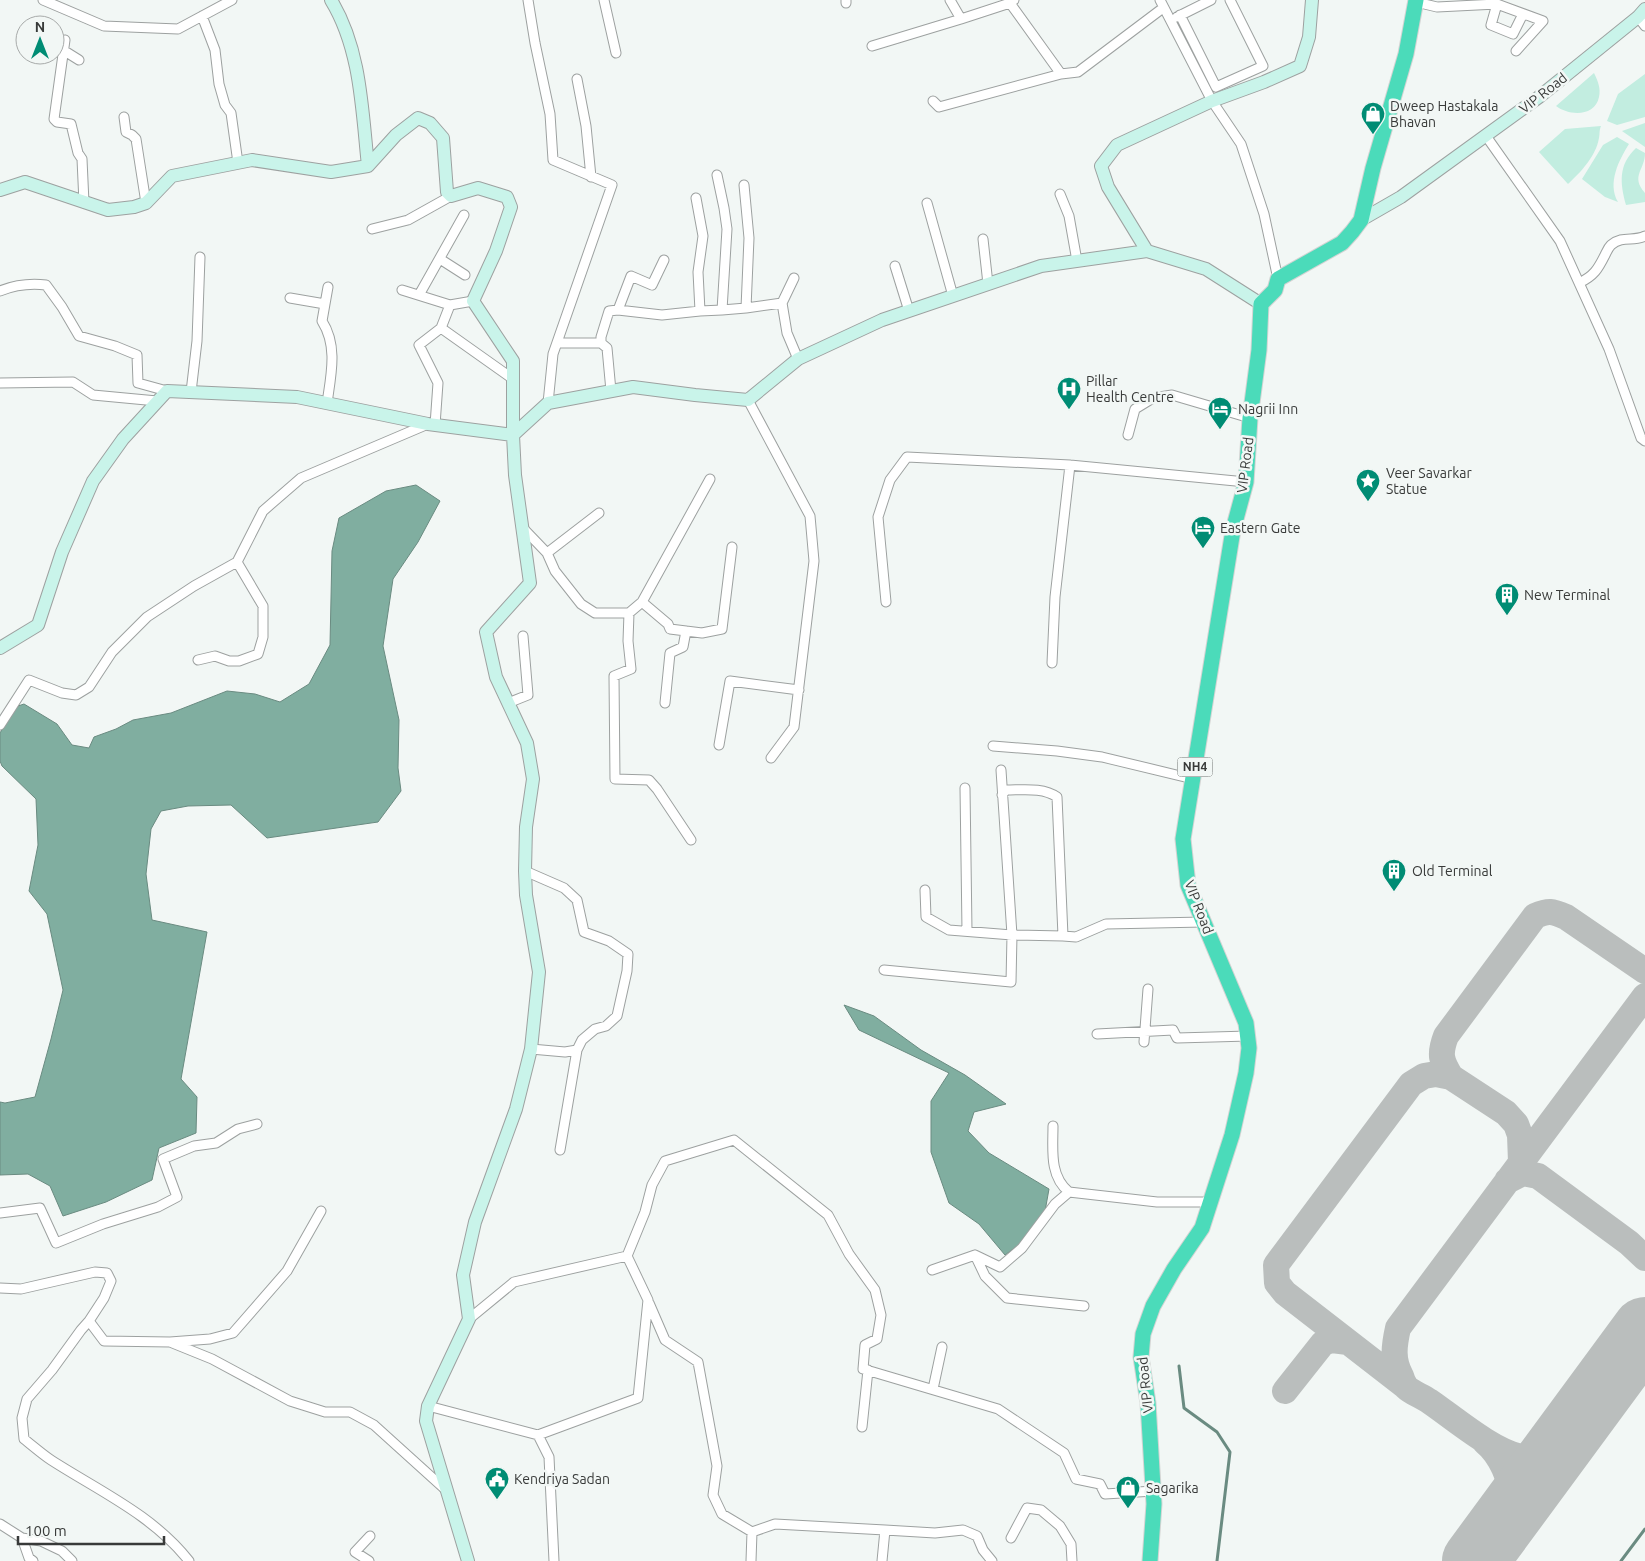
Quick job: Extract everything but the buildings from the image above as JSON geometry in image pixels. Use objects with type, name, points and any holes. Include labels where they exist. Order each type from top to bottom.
[{"type":"highway","name":"VIP Road","points":[[1150,1561],[1154,1490],[1148,1403],[1141,1357],[1143,1334],[1153,1306],[1174,1269],[1202,1228],[1232,1135],[1246,1073],[1249,1036],[1246,1023],[1188,885],[1183,839],[1233,530],[1246,482],[1250,418],[1259,350],[1261,304],[1275,290],[1278,279],[1342,242],[1361,220],[1373,168],[1406,54],[1416,1]]},
{"type":"street","points":[[44,0],[104,26],[178,29],[232,0]]},
{"type":"street","points":[[331,0],[342,18],[357,72],[368,166]]},
{"type":"street","points":[[528,0],[534,43],[550,114],[553,160],[612,185],[553,354],[548,403]]},
{"type":"street","points":[[604,0],[616,53]]},
{"type":"street","points":[[950,0],[961,19]]},
{"type":"street","points":[[1170,21],[1211,0]]},
{"type":"street","points":[[1180,15],[1216,87],[1263,66],[1230,0]]},
{"type":"street","points":[[1147,251],[1108,187],[1101,166],[1117,145],[1212,102],[1300,66],[1309,38],[1312,0]]},
{"type":"street","points":[[1416,1],[1437,7],[1497,4],[1543,21],[1516,51]]},
{"type":"street","points":[[872,46],[1012,2],[1061,74]]},
{"type":"street","points":[[934,101],[939,108],[1061,74],[1078,72],[1161,4],[1212,102],[1241,144],[1264,214],[1278,279]]},
{"type":"street","points":[[1497,4],[1491,25],[1513,34],[1523,14]]},
{"type":"street","points":[[202,16],[215,50],[219,84],[225,105],[232,113],[238,163]]},
{"type":"street","name":"VIP Road","points":[[1361,220],[1401,197],[1486,136],[1643,17]]},
{"type":"street","points":[[65,51],[79,60]]},
{"type":"street","points":[[61,65],[54,119],[57,122],[71,124],[78,153],[82,159],[84,203]]},
{"type":"street","points":[[577,79],[586,126],[591,177]]},
{"type":"street","points":[[124,117],[126,132],[136,139],[146,203]]},
{"type":"street","points":[[0,190],[25,182],[108,210],[134,207],[146,203],[172,176],[252,160],[331,172],[368,166],[396,135],[418,118],[430,123],[443,138],[447,192],[451,196]]},
{"type":"street","points":[[1486,136],[1560,241],[1609,349],[1642,438],[1645,441]]},
{"type":"street","points":[[716,175],[727,229],[722,310]]},
{"type":"street","points":[[744,185],[749,238],[746,308]]},
{"type":"street","points":[[372,229],[408,220],[451,196],[478,188],[507,197],[511,207],[496,251],[473,301]]},
{"type":"street","points":[[1060,194],[1069,216],[1078,261]]},
{"type":"street","points":[[696,198],[703,236],[698,272],[700,312]]},
{"type":"street","points":[[927,204],[953,296]]},
{"type":"street","points":[[419,295],[464,215]]},
{"type":"street","points":[[1579,283],[1590,278],[1597,270],[1610,246],[1621,239],[1645,236]]},
{"type":"street","points":[[982,239],[988,284]]},
{"type":"street","points":[[513,435],[548,403],[634,386],[748,400],[798,359],[882,320],[1042,266],[1147,251],[1206,269],[1261,304]]},
{"type":"street","points":[[191,392],[197,341],[200,257]]},
{"type":"street","points":[[440,259],[465,276]]},
{"type":"street","points":[[618,310],[631,276],[652,285],[664,260]]},
{"type":"street","points":[[895,266],[909,311]]},
{"type":"street","points":[[794,278],[782,303],[787,333],[798,359]]},
{"type":"street","points":[[0,291],[10,287],[35,283],[46,285],[79,336],[115,346],[137,355],[138,383],[167,391],[297,397],[432,424],[513,435]]},
{"type":"street","points":[[327,403],[333,359],[328,330],[322,321],[328,288]]},
{"type":"street","points":[[402,290],[450,305],[473,301]]},
{"type":"street","points":[[290,298],[325,304]]},
{"type":"street","points":[[469,1319],[463,1275],[475,1222],[516,1109],[531,1048],[538,972],[526,894],[525,870],[526,827],[533,779],[527,743],[496,677],[486,632],[530,582],[515,475],[513,361],[473,301]]},
{"type":"street","points":[[601,343],[600,337],[609,311],[618,310],[662,315],[782,303]]},
{"type":"street","points":[[432,424],[438,383],[419,345],[441,328],[450,305]]},
{"type":"street","points":[[441,328],[513,379]]},
{"type":"street","points":[[557,343],[601,343],[607,348],[611,391]]},
{"type":"street","points":[[0,382],[73,382],[93,396],[157,401]]},
{"type":"street","points":[[0,648],[38,624],[62,552],[93,481],[123,439],[167,391]]},
{"type":"street","points":[[1128,435],[1135,409],[1152,398],[1172,395],[1250,418]]},
{"type":"street","points":[[748,400],[810,516],[814,562],[794,726],[771,758]]},
{"type":"street","points":[[0,726],[30,680],[62,693],[76,695],[89,687],[112,652],[147,617],[194,586],[237,562],[263,511],[300,478],[432,424]]},
{"type":"street","points":[[886,602],[878,517],[890,480],[907,457],[1070,465],[1246,482]]},
{"type":"street","points":[[1052,663],[1055,597],[1070,465]]},
{"type":"street","points":[[522,527],[547,553],[555,571],[581,604],[595,612],[629,613],[642,602],[710,479]]},
{"type":"street","points":[[547,553],[599,513]]},
{"type":"street","points":[[642,602],[668,624],[670,629],[702,633],[722,629],[732,546]]},
{"type":"street","points":[[198,660],[215,656],[229,661],[239,661],[258,654],[263,636],[263,606],[237,562]]},
{"type":"street","points":[[629,613],[628,641],[631,669],[614,676],[615,779],[649,780],[691,840]]},
{"type":"street","points":[[665,703],[670,653],[683,647],[686,631]]},
{"type":"street","points":[[508,703],[528,695],[523,636]]},
{"type":"street","points":[[719,745],[730,681],[799,690]]},
{"type":"street","points":[[993,746],[1102,756],[1193,779]]},
{"type":"street","points":[[884,970],[1011,982],[1012,935],[1001,770]]},
{"type":"street","points":[[965,788],[967,932]]},
{"type":"street","points":[[1002,795],[1006,790],[1034,790],[1049,792],[1056,797],[1063,936]]},
{"type":"street","points":[[525,870],[564,888],[577,900],[584,932],[609,941],[628,954],[627,971],[617,1016],[606,1026],[595,1029],[582,1040],[577,1050],[560,1150]]},
{"type":"street","points":[[925,890],[926,917],[949,930],[1012,935],[1076,937],[1106,924],[1204,922]]},
{"type":"street","points":[[1144,1042],[1148,989]]},
{"type":"street","points":[[1097,1034],[1172,1030],[1177,1038],[1249,1036]]},
{"type":"street","points":[[531,1048],[565,1052],[577,1050]]},
{"type":"street","points":[[0,1213],[40,1208],[56,1243],[103,1224],[158,1207],[177,1197],[163,1159],[194,1146],[216,1143],[238,1129],[257,1124]]},
{"type":"street","points":[[1054,1126],[1053,1166],[1061,1186],[1069,1192],[1156,1202],[1209,1202]]},
{"type":"street","points":[[752,1532],[722,1514],[713,1495],[717,1466],[698,1362],[665,1340],[627,1256],[645,1212],[652,1185],[665,1161],[734,1140],[828,1215],[849,1254],[875,1290],[881,1315],[877,1339],[864,1345],[863,1369],[998,1409],[1064,1453],[1076,1479],[1100,1484],[1105,1494],[1154,1490]]},
{"type":"street","points":[[932,1270],[975,1255],[1000,1267],[1022,1248],[1055,1204],[1069,1192]]},
{"type":"street","points":[[89,1321],[104,1341],[170,1342],[210,1339],[233,1333],[287,1271],[322,1212]]},
{"type":"street","points":[[975,1255],[985,1276],[1007,1298],[1084,1306]]},
{"type":"street","points":[[468,1561],[426,1421],[428,1406],[469,1319],[514,1282],[627,1256]]},
{"type":"street","points":[[0,1288],[21,1289],[95,1272],[107,1273],[112,1280],[104,1298],[89,1321],[52,1370],[27,1399],[22,1418],[24,1439],[49,1459],[149,1521],[176,1544],[190,1561]]},
{"type":"street","points":[[428,1406],[538,1435],[638,1398],[648,1300]]},
{"type":"street","points":[[170,1342],[212,1359],[290,1400],[325,1412],[350,1412],[374,1425],[447,1491]]},
{"type":"street","points":[[933,1389],[942,1347]]},
{"type":"street","points":[[862,1427],[868,1370]]},
{"type":"street","points":[[538,1435],[549,1457],[554,1561]]},
{"type":"street","points":[[1011,1538],[1027,1508],[1041,1510],[1060,1526],[1071,1544],[1072,1561]]},
{"type":"street","points":[[0,1524],[22,1538],[41,1541],[62,1551],[72,1561]]},
{"type":"street","points":[[752,1532],[775,1524],[935,1533],[963,1530],[977,1536],[982,1550],[992,1561]]},
{"type":"street","points":[[882,1561],[885,1530]]},
{"type":"street","points":[[751,1561],[752,1532]]},
{"type":"street","points":[[369,1561],[354,1552],[370,1536]]},
{"type":"street","points":[[22,1538],[32,1561]]},
{"type":"shaded area","points":[[1594,73],[1599,85],[1600,94],[1597,104],[1581,113],[1568,112],[1556,106]]},
{"type":"shaded area","points":[[1645,74],[1645,117],[1617,125],[1607,121],[1618,94]]},
{"type":"shaded area","points":[[1645,123],[1645,147],[1622,131]]},
{"type":"shaded area","points":[[1601,126],[1595,151],[1583,169],[1568,184],[1539,152],[1565,129]]},
{"type":"shaded area","points":[[1617,137],[1629,144],[1618,164],[1614,180],[1615,195],[1618,202],[1605,197],[1582,179],[1603,145]]},
{"type":"shaded area","points":[[1636,148],[1645,153],[1638,177],[1645,193],[1645,202],[1626,205],[1622,182],[1623,168],[1630,154]]},
{"type":"shaded area","points":[[416,485],[440,501],[418,542],[393,579],[383,646],[399,720],[398,768],[401,791],[378,822],[267,838],[231,805],[188,806],[161,811],[151,829],[146,874],[152,920],[207,932],[181,1079],[197,1097],[196,1133],[159,1148],[152,1180],[106,1202],[63,1216],[50,1186],[28,1174],[0,1175],[0,1102],[5,1103],[35,1097],[63,990],[47,914],[29,891],[38,845],[36,799],[2,766],[0,761],[0,733],[15,707],[24,704],[57,724],[72,745],[89,748],[94,737],[133,720],[171,713],[227,691],[255,694],[280,702],[309,684],[330,645],[332,551],[339,518],[386,491]]},
{"type":"shaded area","points":[[844,1005],[874,1016],[921,1050],[965,1075],[1006,1104],[974,1112],[968,1131],[989,1153],[1049,1189],[1042,1228],[1005,1255],[979,1224],[949,1203],[931,1152],[931,1101],[949,1073],[859,1030]]},
{"type":"waterway","points":[[1179,1366],[1184,1408],[1217,1432],[1230,1452],[1217,1561]]},
{"type":"waterway","points":[[1621,1561],[1645,1529]]},
{"type":"taxiway","points":[[1451,1077],[1442,1057],[1442,1048],[1446,1036],[1535,916],[1550,912],[1566,917],[1645,971]]},
{"type":"taxiway","points":[[1555,1453],[1530,1458],[1510,1454],[1486,1441],[1429,1401],[1408,1389],[1396,1364],[1395,1347],[1398,1328],[1645,996]]},
{"type":"taxiway","points":[[1405,1386],[1285,1293],[1277,1283],[1276,1265],[1411,1084],[1424,1076],[1436,1074],[1451,1077],[1506,1113],[1516,1124],[1520,1135],[1521,1162]]},
{"type":"taxiway","points":[[1507,1181],[1523,1173],[1538,1176],[1629,1243],[1645,1258]]},
{"type":"taxiway","points":[[1285,1391],[1323,1343],[1332,1340],[1348,1342]]},
{"type":"taxiway","points":[[1485,1442],[1496,1453],[1507,1476],[1511,1492],[1508,1515]]},
{"type":"runway","points":[[1475,1561],[1645,1330]]},
{"type":"place","name":"Dweep Hastakala Bhavan","points":[[1373,135]]},
{"type":"place","name":"Pillar Health Centre","points":[[1069,410]]},
{"type":"place","name":"Nagrii Inn","points":[[1220,430]]},
{"type":"place","name":"Veer Savarkar Statue","points":[[1368,502]]},
{"type":"place","name":"Eastern Gate","points":[[1203,549]]},
{"type":"place","name":"New Terminal","points":[[1507,616]]},
{"type":"place","name":"Old Terminal","points":[[1394,892]]},
{"type":"place","name":"Kendriya Sadan","points":[[497,1500]]},
{"type":"place","name":"Sagarika","points":[[1128,1509]]}]
